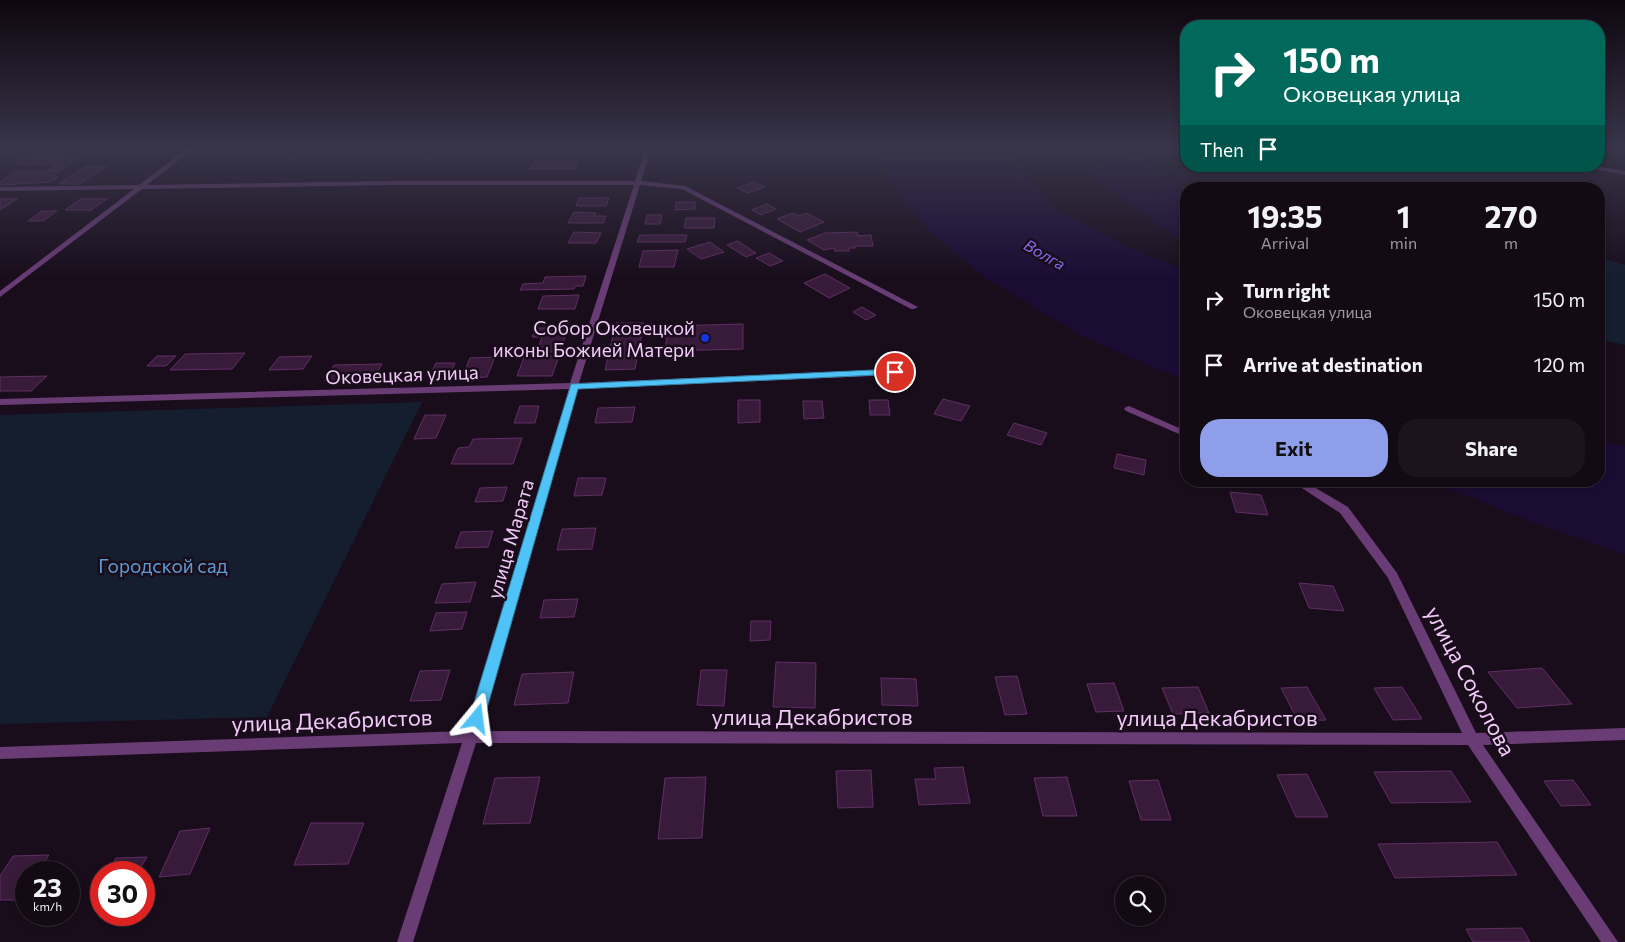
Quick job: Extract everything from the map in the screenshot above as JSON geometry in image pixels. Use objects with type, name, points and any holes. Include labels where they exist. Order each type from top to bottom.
[{"type":"street","points":[[0,295],[136,190]]},
{"type":"street","name":"улица Марата","points":[[405,942],[471,737],[574,386],[635,190]]},
{"type":"street","points":[[689,190],[914,307]]},
{"type":"street","name":"Оковецкая улица","points":[[0,402],[574,386],[895,372]]},
{"type":"street","points":[[1129,409],[1180,431]]},
{"type":"street","name":"улица Соколова","points":[[1306,487],[1344,510],[1393,576],[1472,739],[1610,942]]},
{"type":"street","name":"улица Декабристов","points":[[0,753],[471,737],[1472,739],[1625,734]]},
{"type":"green space","points":[[1605,259],[1625,265],[1625,345],[1605,340]]},
{"type":"green space","name":"Городской сад","points":[[422,402],[267,717],[0,724],[0,415]]},
{"type":"water","name":"Волга","points":[[896,190],[1038,190],[1066,215],[1148,256],[1180,268],[1180,378],[1082,336],[986,278],[935,236],[901,199]]},
{"type":"water","points":[[1109,190],[1180,190],[1180,235],[1178,233]]},
{"type":"water","points":[[1605,442],[1625,447],[1625,555],[1527,520],[1446,487],[1605,487]]},
{"type":"building","points":[[741,190],[756,190],[747,193]]},
{"type":"building","points":[[579,198],[609,198],[606,206],[576,206]]},
{"type":"building","points":[[0,199],[17,199],[0,210]]},
{"type":"building","points":[[81,199],[107,199],[91,210],[65,210]]},
{"type":"building","points":[[676,202],[695,202],[695,209],[675,210]]},
{"type":"building","points":[[767,204],[776,209],[761,215],[752,210]]},
{"type":"building","points":[[42,211],[57,211],[43,221],[28,221]]},
{"type":"building","points":[[574,212],[596,213],[594,216],[606,216],[603,223],[568,223]]},
{"type":"building","points":[[793,213],[799,216],[806,213],[824,222],[800,232],[777,219]]},
{"type":"building","points":[[647,215],[662,215],[660,224],[645,224]]},
{"type":"building","points":[[686,218],[715,218],[714,228],[684,228]]},
{"type":"building","points":[[574,232],[601,233],[596,243],[568,243]]},
{"type":"building","points":[[857,232],[858,236],[871,235],[873,246],[855,246],[855,248],[848,248],[849,251],[835,251],[834,248],[824,250],[807,240],[825,233]]},
{"type":"building","points":[[640,235],[687,235],[685,242],[637,242]]},
{"type":"building","points":[[738,241],[756,253],[746,257],[727,245]]},
{"type":"building","points":[[710,242],[724,252],[701,259],[687,249]]},
{"type":"building","points":[[678,250],[674,267],[639,267],[643,251]]},
{"type":"building","points":[[769,253],[783,261],[770,266],[756,258]]},
{"type":"building","points":[[825,274],[850,288],[829,298],[804,283]]},
{"type":"building","points":[[586,276],[583,286],[575,286],[574,289],[520,290],[523,284],[543,283],[545,277]]},
{"type":"building","points":[[579,295],[575,309],[538,309],[543,296]]},
{"type":"building","points":[[862,307],[876,315],[866,320],[853,312]]},
{"type":"building","points":[[616,323],[644,323],[635,369],[605,370]]},
{"type":"building","name":"Собор Оковецкой иконы Божией Матери","points":[[743,324],[743,349],[665,351],[668,326]]},
{"type":"building","points":[[536,328],[568,328],[560,352],[537,352],[542,337],[532,337]]},
{"type":"building","points":[[245,353],[232,369],[170,370],[185,354]]},
{"type":"building","points":[[157,356],[176,356],[166,366],[147,366]]},
{"type":"building","points":[[312,356],[303,369],[269,370],[279,357]]},
{"type":"building","points":[[559,356],[552,376],[517,376],[524,357]]},
{"type":"building","points":[[495,357],[487,377],[462,378],[470,358]]},
{"type":"building","points":[[436,363],[455,363],[449,377],[429,377]]},
{"type":"building","points":[[382,364],[373,379],[324,381],[334,365]]},
{"type":"building","points":[[47,376],[31,391],[0,391],[0,377]]},
{"type":"building","points":[[943,399],[970,406],[961,421],[934,414]]},
{"type":"building","points":[[738,400],[760,400],[760,422],[738,423]]},
{"type":"building","points":[[869,400],[888,400],[890,415],[870,415]]},
{"type":"building","points":[[803,401],[822,401],[824,418],[804,419]]},
{"type":"building","points":[[520,406],[539,406],[535,423],[514,423]]},
{"type":"building","points":[[635,407],[632,422],[595,423],[598,408]]},
{"type":"building","points":[[425,415],[446,415],[436,438],[414,439]]},
{"type":"building","points":[[1014,423],[1047,433],[1041,445],[1007,435]]},
{"type":"building","points":[[522,438],[513,464],[451,464],[458,448],[469,447],[473,439]]},
{"type":"building","points":[[1117,454],[1146,460],[1144,475],[1114,468]]},
{"type":"building","points":[[578,478],[606,478],[602,495],[574,496]]},
{"type":"building","points":[[507,487],[503,501],[475,502],[480,488]]},
{"type":"building","points":[[1230,492],[1261,495],[1268,515],[1236,512]]},
{"type":"building","points":[[596,528],[592,549],[557,550],[562,529]]},
{"type":"building","points":[[493,531],[488,547],[455,548],[461,532]]},
{"type":"building","points":[[476,582],[470,602],[435,603],[442,584]]},
{"type":"building","points":[[1299,583],[1333,586],[1344,611],[1309,608]]},
{"type":"building","points":[[578,599],[574,617],[540,618],[544,600]]},
{"type":"building","points":[[467,612],[462,629],[430,631],[436,613]]},
{"type":"building","points":[[751,621],[771,621],[770,640],[750,641]]},
{"type":"building","points":[[776,662],[816,663],[815,708],[773,707]]},
{"type":"building","points":[[1542,668],[1572,704],[1517,708],[1488,672]]},
{"type":"building","points":[[450,670],[441,700],[410,701],[420,671]]},
{"type":"building","points":[[701,670],[727,670],[724,706],[697,705]]},
{"type":"building","points":[[574,672],[568,703],[514,705],[522,674]]},
{"type":"building","points":[[1017,676],[1027,714],[1005,715],[995,677]]},
{"type":"building","points":[[881,678],[916,679],[918,706],[882,705]]},
{"type":"building","points":[[1114,683],[1124,711],[1096,712],[1087,684]]},
{"type":"building","points":[[1198,687],[1209,713],[1173,714],[1162,688]]},
{"type":"building","points":[[1307,687],[1326,720],[1298,721],[1281,688]]},
{"type":"building","points":[[1402,687],[1422,719],[1393,720],[1374,688]]},
{"type":"building","points":[[963,767],[970,803],[919,805],[915,779],[936,779],[934,768]]},
{"type":"building","points":[[871,770],[873,807],[838,808],[836,771]]},
{"type":"building","points":[[1451,771],[1471,802],[1391,803],[1374,772]]},
{"type":"building","points":[[1307,774],[1328,817],[1296,817],[1277,775]]},
{"type":"building","points":[[540,777],[530,823],[483,824],[495,778]]},
{"type":"building","points":[[706,777],[702,838],[658,839],[665,778]]},
{"type":"building","points":[[1067,777],[1077,816],[1043,816],[1034,778]]},
{"type":"building","points":[[1158,780],[1171,820],[1141,820],[1129,781]]},
{"type":"building","points":[[1573,780],[1591,805],[1561,806],[1544,781]]},
{"type":"building","points":[[311,823],[364,823],[348,864],[294,865]]},
{"type":"building","points":[[210,828],[190,874],[159,877],[180,831]]},
{"type":"building","points":[[1497,842],[1517,875],[1395,878],[1378,844]]},
{"type":"building","points":[[49,855],[45,861],[15,861],[15,900],[0,900],[0,876],[13,856]]},
{"type":"building","points":[[147,857],[145,861],[114,861],[116,858]]},
{"type":"building","points":[[1522,928],[1530,942],[1473,942],[1466,929]]},
{"type":"waterway","points":[[1137,190],[1142,202],[1180,229]]},
{"type":"place","name":"Собор Оковецкой иконы Божией Матери","points":[[705,338]]},
{"type":"route","points":[[477,719],[574,386],[895,372]]}]
